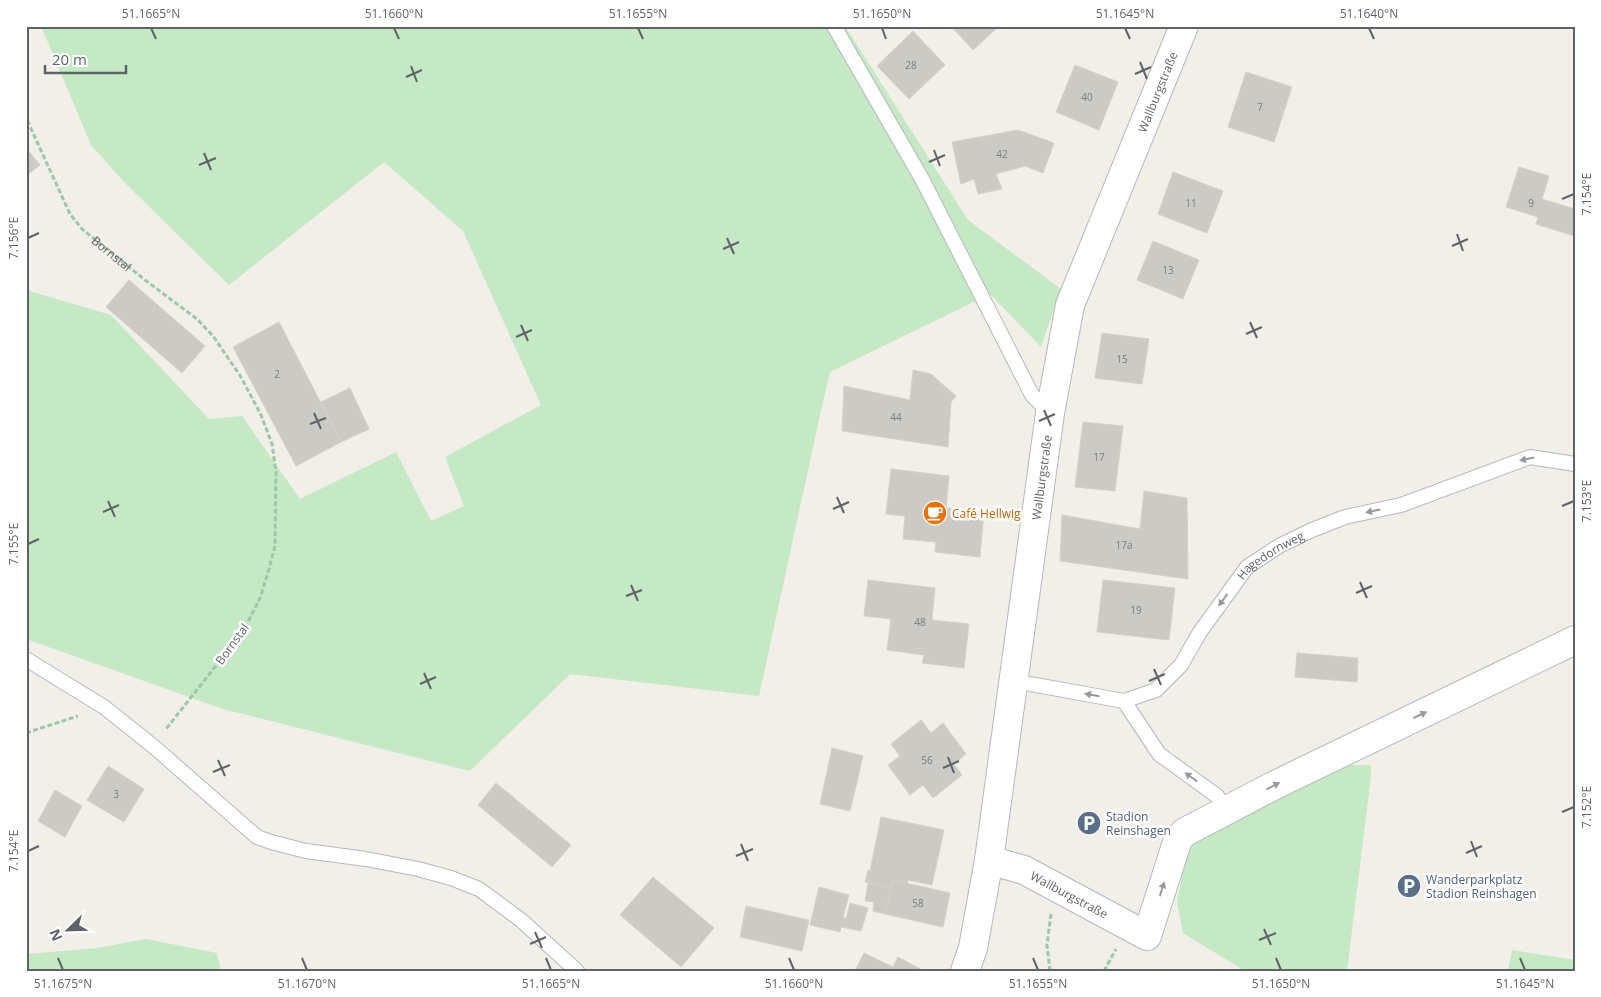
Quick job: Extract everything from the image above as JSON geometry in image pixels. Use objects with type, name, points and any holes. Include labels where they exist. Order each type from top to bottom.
[{"type":"street","name":"Wallburgstraße","points":[[965,971],[973,948],[989,860],[1050,413],[1070,305],[1184,26]]},
{"type":"street","points":[[1227,810],[1575,640]]},
{"type":"street","name":"Wallburgstraße","points":[[989,860],[1024,870],[1147,936],[1178,839],[1185,832],[1227,810]]},
{"type":"lane","points":[[834,26],[922,179],[1032,395],[1050,413]]},
{"type":"lane","name":"Hagedornweg","points":[[1014,681],[1124,701],[1156,690],[1181,665],[1200,632],[1247,567],[1279,546],[1345,517],[1401,505],[1530,457],[1575,464]]},
{"type":"lane","points":[[26,659],[104,707],[153,746],[258,837],[306,851],[366,859],[418,869],[451,878],[480,889],[522,921],[577,971]]},
{"type":"lane","points":[[1124,701],[1159,754],[1217,796],[1227,810]]},
{"type":"path","name":"Bornstal","points":[[26,113],[28,122],[70,214],[82,229],[144,280],[197,319],[213,336],[241,377],[261,415],[272,444],[276,472],[277,505],[275,546],[260,598],[247,624],[230,649],[153,746]]},
{"type":"path","points":[[26,733],[104,707]]},
{"type":"path","points":[[1050,971],[1047,946],[1055,887]]},
{"type":"green space","points":[[41,26],[845,26],[968,220],[1061,289],[1041,347],[990,294],[830,372],[759,696],[570,674],[470,771],[223,709],[26,639],[26,290],[111,315],[209,419],[242,416],[300,499],[396,452],[431,521],[464,506],[445,457],[541,405],[463,231],[384,162],[229,285],[124,182],[91,145]]},
{"type":"green space","points":[[1345,765],[1371,765],[1347,971],[1245,971],[1183,933],[1177,901],[1189,844]]},
{"type":"green space","points":[[146,939],[217,953],[221,971],[26,971],[26,954],[97,948]]},
{"type":"green space","points":[[1512,950],[1575,960],[1575,971],[1508,971]]},
{"type":"building","points":[[951,26],[999,26],[973,50]]},
{"type":"building","points":[[913,31],[945,65],[909,99],[877,66]]},
{"type":"building","points":[[1075,65],[1118,82],[1099,130],[1056,112]]},
{"type":"building","points":[[1246,72],[1292,87],[1274,142],[1228,127]]},
{"type":"building","points":[[1018,130],[1054,143],[1043,173],[1025,166],[996,174],[1002,189],[978,194],[974,179],[961,184],[952,142]]},
{"type":"building","points":[[26,148],[40,165],[26,176]]},
{"type":"building","points":[[1519,167],[1549,176],[1542,199],[1575,209],[1574,236],[1536,224],[1538,217],[1506,207]]},
{"type":"building","points":[[1173,172],[1223,191],[1207,233],[1158,214]]},
{"type":"building","points":[[1153,241],[1199,260],[1183,299],[1137,280]]},
{"type":"building","points":[[129,280],[205,346],[182,373],[106,307]]},
{"type":"building","points":[[279,322],[341,442],[296,466],[233,347]]},
{"type":"building","points":[[1102,333],[1149,339],[1142,384],[1095,378]]},
{"type":"building","points":[[913,370],[931,374],[956,396],[951,402],[948,447],[842,431],[844,386],[910,400]]},
{"type":"building","points":[[350,388],[369,429],[341,442],[321,402]]},
{"type":"building","points":[[1083,422],[1123,426],[1115,491],[1075,487]]},
{"type":"building","name":"Café Hellwig","points":[[891,469],[949,476],[946,508],[984,512],[980,557],[935,552],[936,542],[903,539],[905,516],[886,514]]},
{"type":"building","points":[[1144,491],[1187,498],[1188,579],[1060,561],[1062,515],[1140,529]]},
{"type":"building","points":[[868,580],[935,588],[932,620],[969,624],[964,668],[922,663],[924,655],[887,650],[891,619],[864,616]]},
{"type":"building","points":[[1103,580],[1175,588],[1169,640],[1097,632]]},
{"type":"building","points":[[1297,653],[1358,658],[1357,682],[1295,677]]},
{"type":"building","points":[[921,720],[931,733],[943,723],[966,754],[954,764],[962,775],[933,798],[923,785],[910,795],[888,765],[900,756],[891,744]]},
{"type":"building","points":[[832,748],[863,756],[850,811],[820,804]]},
{"type":"building","points":[[108,766],[144,789],[124,822],[87,800]]},
{"type":"building","points":[[496,783],[571,845],[552,867],[478,805]]},
{"type":"building","points":[[55,790],[82,806],[65,837],[38,821]]},
{"type":"building","points":[[881,817],[944,830],[932,885],[908,880],[907,883],[893,880],[891,888],[865,882],[868,870],[870,871]]},
{"type":"building","points":[[653,877],[714,928],[681,967],[620,915]]},
{"type":"building","points":[[893,880],[950,893],[943,927],[885,914]]},
{"type":"building","points":[[868,883],[891,888],[885,914],[873,911],[874,902],[865,901]]},
{"type":"building","points":[[819,887],[849,895],[843,917],[846,919],[850,903],[868,908],[861,931],[841,927],[840,932],[810,925]]},
{"type":"building","points":[[746,906],[809,920],[802,951],[740,937]]},
{"type":"building","points":[[864,953],[893,967],[898,957],[924,971],[855,971]]},
{"type":"place","name":"Café Hellwig","points":[[935,513]]},
{"type":"place","name":"Stadion Reinshagen","points":[[1089,823]]},
{"type":"place","name":"Wanderparkplatz Stadion Reinshagen","points":[[1409,886]]}]
